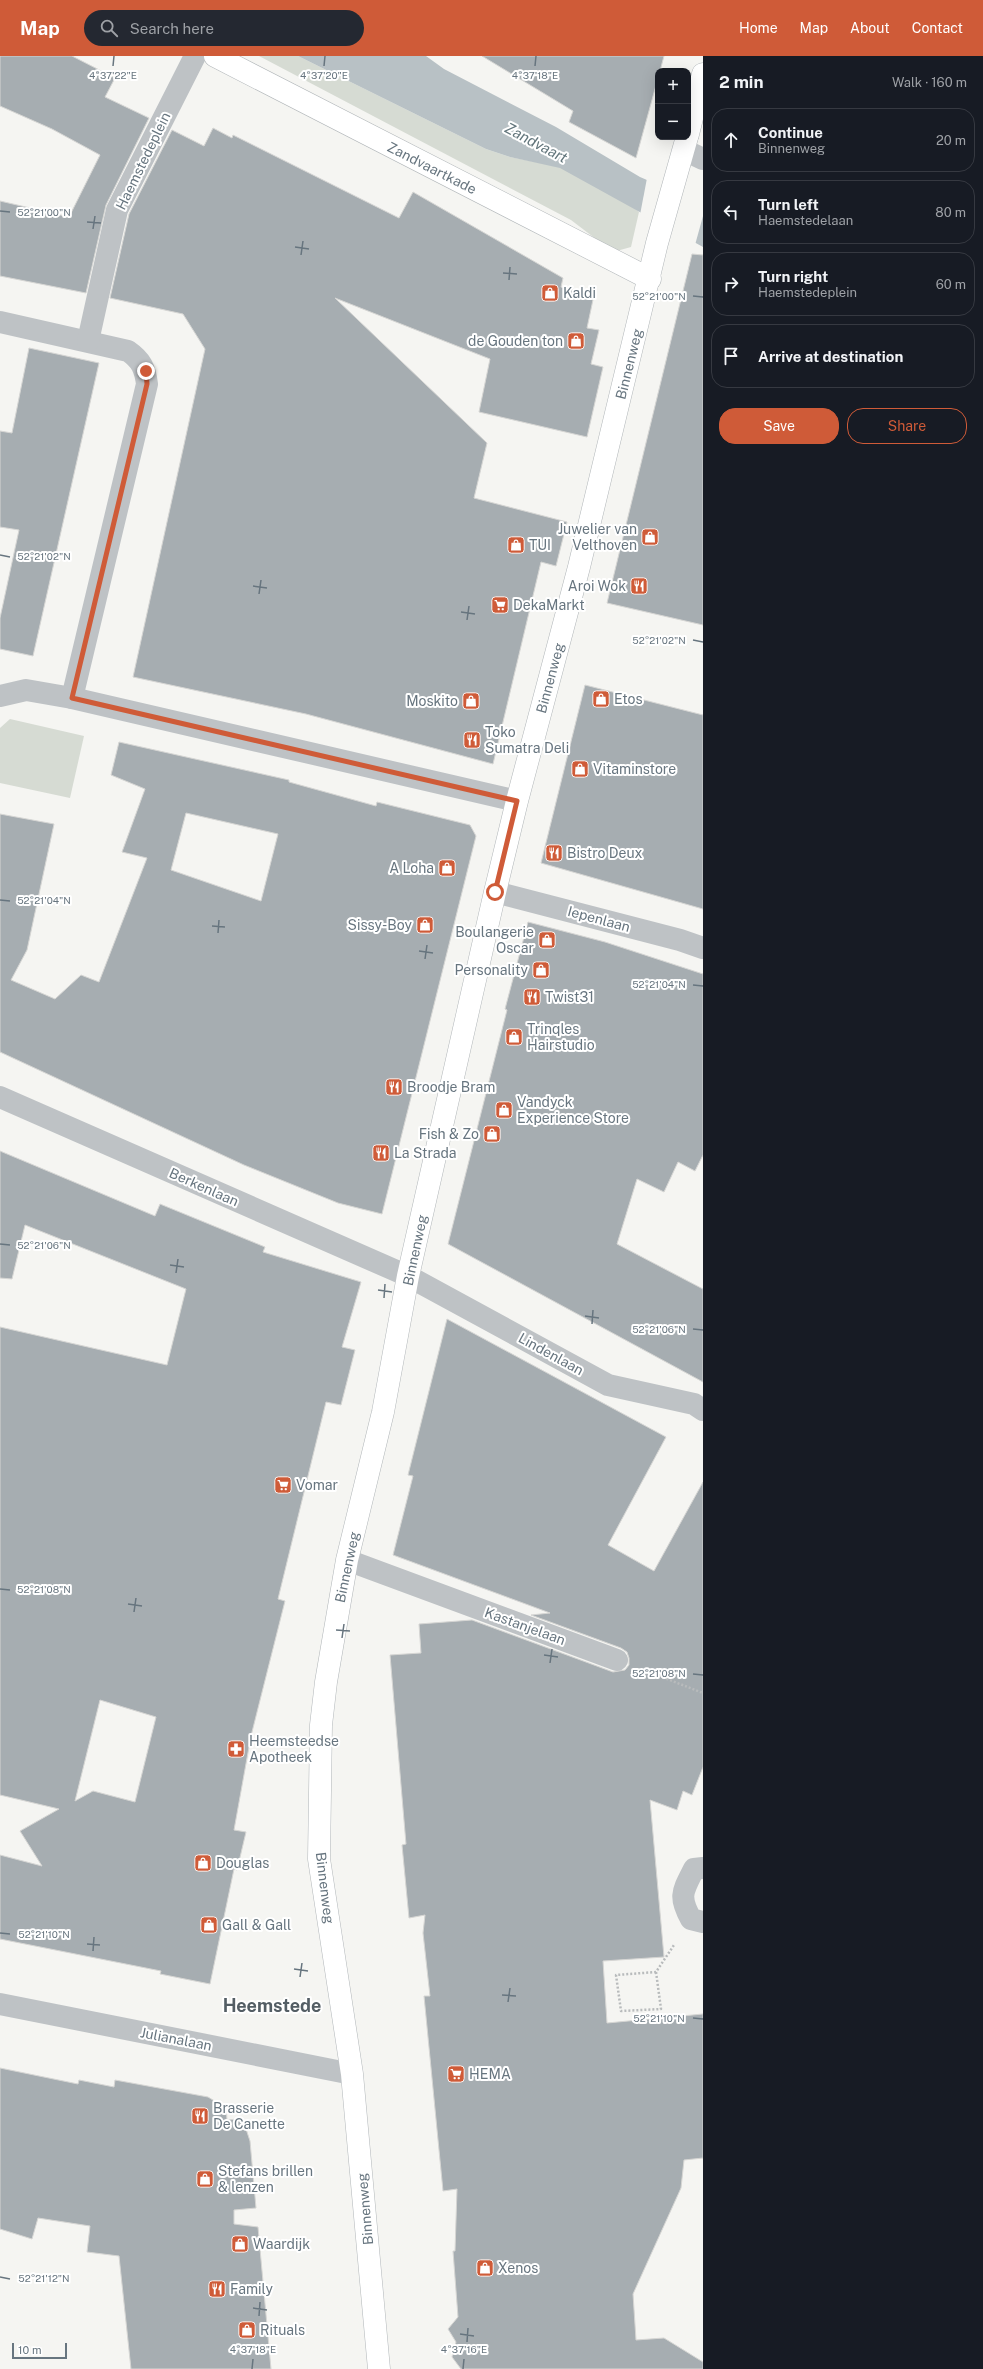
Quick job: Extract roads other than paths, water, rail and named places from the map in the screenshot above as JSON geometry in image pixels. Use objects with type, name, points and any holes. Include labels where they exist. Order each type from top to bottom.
[{"type":"street","name":"Haemstedeplein","points":[[88,341],[117,210],[195,56]]},
{"type":"street","name":"Zandvaartkade","points":[[215,56],[650,279]]},
{"type":"street","name":"Binnenweg","points":[[379,2369],[352,2074],[319,1859],[321,1725],[326,1682],[347,1560],[383,1412],[408,1276],[495,892],[517,801],[560,642],[650,279],[657,243],[674,188],[691,145],[703,74]]},
{"type":"street","points":[[0,322],[128,351],[139,360],[146,371],[147,384],[72,698]]},
{"type":"street","points":[[0,696],[26,690],[72,698],[517,801]]},
{"type":"street","name":"Iepenlaan","points":[[495,892],[680,940],[703,948]]},
{"type":"street","name":"Berkenlaan","points":[[0,1097],[408,1276]]},
{"type":"street","name":"Lindenlaan","points":[[408,1276],[608,1385],[694,1404],[703,1410]]},
{"type":"street","name":"Kastanjelaan","points":[[347,1560],[617,1660]]},
{"type":"street","points":[[697,1921],[682,1903],[685,1887],[694,1869],[703,1868]]},
{"type":"street","name":"Julianalaan","points":[[0,2004],[352,2074]]},
{"type":"water","name":"Zandvaart","points":[[298,56],[426,56],[444,69],[556,127],[640,177],[703,204],[703,247],[560,168],[510,157],[486,149]]},
{"type":"place","name":"Kaldi","points":[[550,293]]},
{"type":"place","name":"de Gouden ton","points":[[576,341]]},
{"type":"place","name":"Juwelier van Velthoven","points":[[650,537]]},
{"type":"place","name":"TUI","points":[[516,545]]},
{"type":"place","name":"Aroi Wok","points":[[639,586]]},
{"type":"place","name":"DekaMarkt","points":[[500,605]]},
{"type":"place","name":"Etos","points":[[601,699]]},
{"type":"place","name":"Moskito","points":[[471,701]]},
{"type":"place","name":"Toko Sumatra Deli","points":[[472,740]]},
{"type":"place","name":"Vitaminstore","points":[[580,769]]},
{"type":"place","name":"Bistro Deux","points":[[554,853]]},
{"type":"place","name":"A Loha","points":[[447,868]]},
{"type":"place","name":"Sissy-Boy","points":[[425,925]]},
{"type":"place","name":"Boulangerie Oscar","points":[[547,940]]},
{"type":"place","name":"Personality","points":[[541,970]]},
{"type":"place","name":"Twist31","points":[[532,997]]},
{"type":"place","name":"Trinqles Hairstudio","points":[[514,1037]]},
{"type":"place","name":"Broodje Bram","points":[[394,1087]]},
{"type":"place","name":"Vandyck Experience Store","points":[[504,1110]]},
{"type":"place","name":"Fish & Zo","points":[[492,1134]]},
{"type":"place","name":"La Strada","points":[[381,1153]]},
{"type":"place","name":"Vomar","points":[[283,1485]]},
{"type":"place","name":"Heemsteedse Apotheek","points":[[236,1749]]},
{"type":"place","name":"Douglas","points":[[203,1863]]},
{"type":"place","name":"Gall & Gall","points":[[209,1925]]},
{"type":"place","name":"HEMA","points":[[456,2074]]},
{"type":"place","name":"Brasserie De Canette","points":[[200,2116]]},
{"type":"place","name":"Stefans brillen & lenzen","points":[[205,2179]]},
{"type":"place","name":"Waardijk","points":[[240,2244]]},
{"type":"place","name":"Xenos","points":[[485,2268]]},
{"type":"place","name":"Family","points":[[217,2289]]},
{"type":"place","name":"Rituals","points":[[247,2330]]},
{"type":"district","name":"Heemstede","points":[[272,2006]]}]
